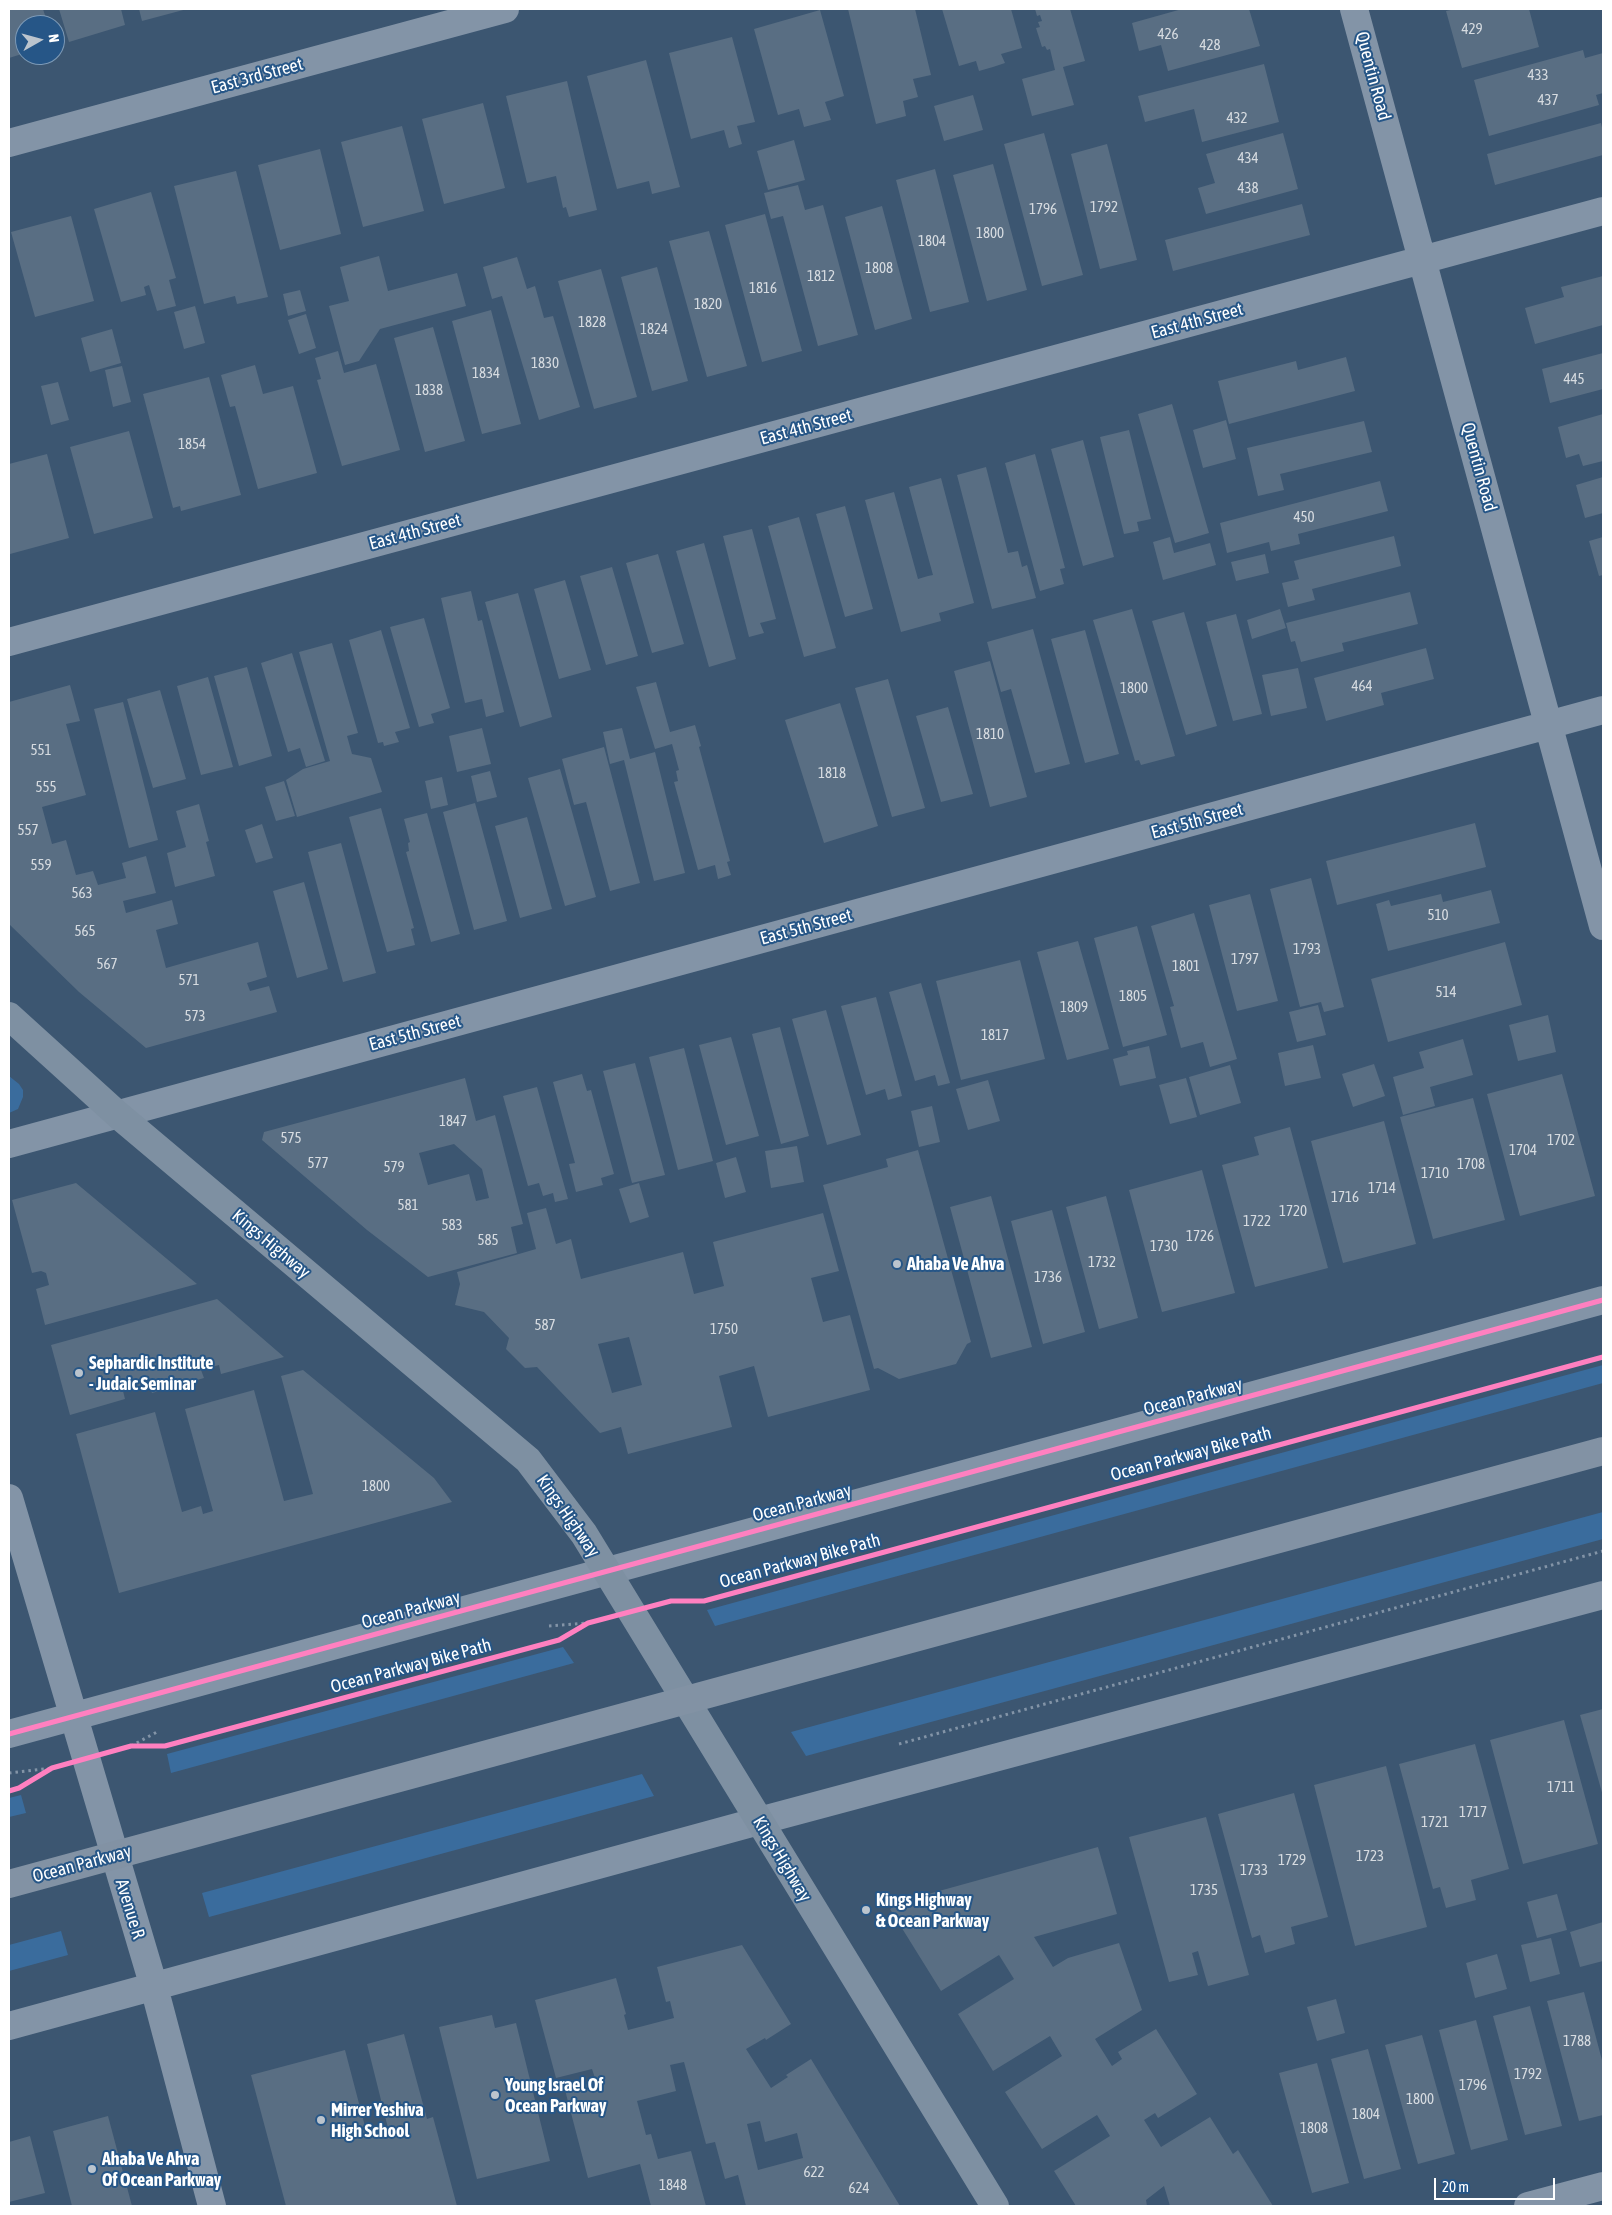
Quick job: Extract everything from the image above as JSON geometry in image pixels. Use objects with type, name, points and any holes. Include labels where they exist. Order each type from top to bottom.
[{"type":"main road","name":"Ocean Parkway","points":[[9,1884],[1603,1451]]},
{"type":"street","name":"East 3rd Street","points":[[9,143],[505,9]]},
{"type":"street","name":"Quentin Road","points":[[1354,9],[1603,926]]},
{"type":"street","name":"East 4th Street","points":[[9,642],[1603,211]]},
{"type":"street","name":"East 5th Street","points":[[9,1144],[1603,710]]},
{"type":"street","name":"Kings Highway","points":[[9,1016],[117,1114],[528,1460],[584,1534],[995,2206]]},
{"type":"street","name":"Ocean Parkway","points":[[9,1734],[1603,1300]]},
{"type":"street","name":"Avenue R","points":[[9,1498],[72,1717],[154,1987],[212,2206]]},
{"type":"street","points":[[9,2026],[759,1821],[1603,1595]]},
{"type":"street","points":[[1528,2206],[1603,2186]]},
{"type":"path","points":[[891,1746],[1603,1551]]},
{"type":"path","points":[[577,1630],[588,1623],[631,1611]]},
{"type":"path","points":[[9,1773],[52,1768],[131,1746],[144,1746]]},
{"type":"path","points":[[38,1777],[52,1768]]},
{"type":"shaded area","points":[[9,1076],[23,1090],[23,1097],[18,1109],[9,1113]]},
{"type":"shaded area","points":[[1603,1365],[1603,1383],[715,1626],[707,1610]]},
{"type":"shaded area","points":[[1603,1512],[1603,1539],[806,1756],[791,1732]]},
{"type":"shaded area","points":[[563,1647],[574,1663],[171,1773],[167,1754]]},
{"type":"shaded area","points":[[642,1774],[654,1796],[209,1917],[202,1893]]},
{"type":"shaded area","points":[[21,1795],[26,1813],[9,1817],[9,1798]]},
{"type":"shaded area","points":[[61,1931],[68,1955],[9,1971],[9,1945]]},
{"type":"building","points":[[9,9],[43,9],[45,15],[15,15],[15,56],[9,58]]},
{"type":"building","points":[[59,9],[121,9],[125,25],[69,42],[65,29],[65,15],[61,15]]},
{"type":"building","points":[[139,9],[187,9],[142,21]]},
{"type":"building","points":[[848,9],[915,9],[931,75],[913,79],[918,97],[903,101],[906,116],[876,124]]},
{"type":"building","points":[[942,9],[1011,9],[1022,48],[1001,54],[1005,63],[979,71],[976,61],[959,66]]},
{"type":"building","points":[[1035,9],[1070,9],[1085,61],[1063,67],[1074,105],[1032,116],[1022,79],[1055,70],[1050,49],[1047,50],[1045,46],[1042,47],[1036,28],[1040,27],[1038,22],[1042,21],[1040,15],[1037,16]]},
{"type":"building","points":[[1182,9],[1249,9],[1260,46],[1168,71],[1161,45],[1139,51],[1132,23]]},
{"type":"building","points":[[1455,9],[1529,9],[1539,47],[1462,68],[1446,11]]},
{"type":"building","points":[[820,10],[844,96],[825,102],[831,120],[804,127],[799,109],[778,115],[754,29]]},
{"type":"building","points":[[732,37],[755,122],[737,126],[742,144],[729,148],[724,130],[691,139],[669,53]]},
{"type":"building","points":[[1583,50],[1585,58],[1603,53],[1603,93],[1596,95],[1599,105],[1489,136],[1474,80]]},
{"type":"building","points":[[646,60],[680,187],[652,194],[649,181],[617,189],[587,76]]},
{"type":"building","points":[[1264,64],[1279,122],[1202,142],[1194,109],[1145,122],[1138,96]]},
{"type":"building","points":[[567,81],[597,210],[569,217],[566,207],[563,208],[556,176],[527,183],[506,96]]},
{"type":"building","points":[[973,95],[983,130],[944,141],[934,106]]},
{"type":"building","points":[[483,103],[505,188],[444,204],[422,119]]},
{"type":"building","points":[[1601,123],[1603,155],[1495,185],[1487,154]]},
{"type":"building","points":[[402,126],[424,211],[363,227],[341,142]]},
{"type":"building","points":[[1044,133],[1083,275],[1042,286],[1004,144]]},
{"type":"building","points":[[1283,133],[1298,189],[1206,214],[1198,188],[1215,183],[1206,154]]},
{"type":"building","points":[[794,140],[805,180],[768,190],[757,151]]},
{"type":"building","points":[[1107,144],[1137,260],[1100,269],[1071,154]]},
{"type":"building","points":[[320,149],[341,234],[280,250],[258,165]]},
{"type":"building","points":[[993,164],[1027,290],[987,301],[953,175]]},
{"type":"building","points":[[935,169],[969,302],[930,312],[896,180]]},
{"type":"building","points":[[236,171],[268,297],[237,304],[235,296],[204,304],[174,186]]},
{"type":"building","points":[[798,185],[805,210],[823,205],[858,335],[818,346],[783,216],[771,219],[764,193]]},
{"type":"building","points":[[151,192],[176,278],[169,280],[176,306],[157,311],[149,285],[144,287],[146,295],[121,302],[94,209]]},
{"type":"building","points":[[1302,204],[1310,235],[1173,271],[1165,240]]},
{"type":"building","points":[[882,206],[912,319],[875,330],[845,217]]},
{"type":"building","points":[[765,214],[802,351],[762,362],[725,225]]},
{"type":"building","points":[[71,216],[94,301],[35,317],[11,232]]},
{"type":"building","points":[[709,231],[747,366],[707,377],[669,241]]},
{"type":"building","points":[[379,256],[388,291],[457,273],[466,306],[380,329],[359,361],[345,365],[329,306],[349,301],[340,267]]},
{"type":"building","points":[[517,257],[527,289],[535,286],[544,318],[553,316],[580,407],[539,420],[502,296],[492,299],[483,267]]},
{"type":"building","points":[[657,267],[688,381],[652,391],[621,277]]},
{"type":"building","points":[[601,269],[637,397],[594,409],[558,281]]},
{"type":"building","points":[[1603,276],[1603,325],[1535,344],[1525,308],[1564,297],[1561,287]]},
{"type":"building","points":[[300,290],[306,311],[288,316],[283,294]]},
{"type":"building","points":[[195,306],[205,343],[184,349],[174,312]]},
{"type":"building","points":[[491,310],[521,424],[482,434],[452,321]]},
{"type":"building","points":[[306,314],[316,348],[299,354],[288,320]]},
{"type":"building","points":[[433,327],[465,441],[425,452],[394,338]]},
{"type":"building","points":[[112,329],[121,363],[90,372],[81,338]]},
{"type":"building","points":[[338,351],[344,373],[376,364],[400,450],[342,466],[317,380],[321,379],[315,358]]},
{"type":"building","points":[[1603,353],[1603,389],[1550,403],[1542,369]]},
{"type":"building","points":[[1346,357],[1355,391],[1229,424],[1218,381],[1296,361],[1298,370]]},
{"type":"building","points":[[255,365],[263,394],[293,386],[317,473],[258,489],[235,406],[230,407],[221,375]]},
{"type":"building","points":[[122,366],[131,402],[113,407],[105,370]]},
{"type":"building","points":[[209,377],[241,495],[181,511],[180,506],[173,508],[143,394]]},
{"type":"building","points":[[58,382],[69,420],[51,425],[41,386]]},
{"type":"building","points":[[1172,404],[1209,533],[1175,543],[1138,414]]},
{"type":"building","points":[[1603,414],[1603,461],[1583,466],[1579,454],[1566,458],[1558,427]]},
{"type":"building","points":[[1226,420],[1236,459],[1203,468],[1193,430]]},
{"type":"building","points":[[1364,421],[1372,452],[1280,474],[1284,490],[1258,496],[1247,448]]},
{"type":"building","points":[[1129,430],[1151,519],[1137,522],[1139,531],[1124,534],[1100,437]]},
{"type":"building","points":[[129,431],[153,518],[94,534],[70,447]]},
{"type":"building","points":[[1083,440],[1114,557],[1083,566],[1051,449]]},
{"type":"building","points":[[47,454],[69,538],[10,554],[9,464]]},
{"type":"building","points":[[1035,454],[1065,568],[1060,569],[1064,584],[1040,591],[1005,463]]},
{"type":"building","points":[[986,467],[1008,553],[1018,551],[1022,567],[1027,565],[1036,598],[992,609],[957,475]]},
{"type":"building","points":[[1603,477],[1603,513],[1585,518],[1576,485]]},
{"type":"building","points":[[941,478],[974,603],[939,613],[941,621],[901,632],[865,500],[894,492],[918,579],[933,575],[909,487]]},
{"type":"building","points":[[1380,481],[1388,511],[1298,534],[1300,544],[1271,551],[1269,542],[1227,553],[1220,523]]},
{"type":"building","points":[[845,506],[873,609],[845,617],[816,514]]},
{"type":"building","points":[[799,517],[836,648],[804,657],[768,526]]},
{"type":"building","points":[[752,529],[776,619],[760,623],[764,633],[749,637],[723,536]]},
{"type":"building","points":[[1394,536],[1401,566],[1312,589],[1315,600],[1288,607],[1282,583],[1299,579],[1294,561]]},
{"type":"building","points":[[1170,537],[1174,553],[1210,543],[1216,565],[1163,580],[1153,542]]},
{"type":"building","points":[[1603,537],[1603,575],[1599,576],[1589,541]]},
{"type":"building","points":[[704,543],[736,659],[709,667],[676,551]]},
{"type":"building","points":[[658,554],[684,644],[652,653],[626,563]]},
{"type":"building","points":[[1265,554],[1269,573],[1236,581],[1231,562]]},
{"type":"building","points":[[612,567],[638,656],[606,665],[580,576]]},
{"type":"building","points":[[565,580],[591,670],[559,679],[534,589]]},
{"type":"building","points":[[471,591],[478,621],[482,620],[504,712],[486,717],[482,699],[465,703],[441,598]]},
{"type":"building","points":[[1410,592],[1418,624],[1342,643],[1344,651],[1301,662],[1295,641],[1291,642],[1286,623]]},
{"type":"building","points":[[518,593],[552,717],[520,727],[485,602]]},
{"type":"building","points":[[1132,609],[1175,756],[1141,765],[1139,760],[1135,761],[1093,620]]},
{"type":"building","points":[[1280,609],[1286,628],[1252,639],[1247,620]]},
{"type":"building","points":[[1184,612],[1217,726],[1186,735],[1152,621]]},
{"type":"building","points":[[1236,614],[1262,714],[1233,721],[1206,622]]},
{"type":"building","points":[[424,618],[450,708],[431,714],[434,723],[419,727],[390,627]]},
{"type":"building","points":[[1033,629],[1070,764],[1035,773],[1011,689],[1001,692],[987,642]]},
{"type":"building","points":[[381,630],[410,728],[395,732],[399,742],[384,746],[383,742],[378,743],[349,640]]},
{"type":"building","points":[[1085,630],[1119,754],[1085,763],[1051,639]]},
{"type":"building","points":[[332,643],[358,733],[347,736],[352,754],[371,758],[382,792],[297,817],[286,780],[303,769],[330,761],[299,652]]},
{"type":"building","points":[[1426,648],[1434,679],[1381,693],[1384,705],[1326,721],[1314,678]]},
{"type":"building","points":[[292,653],[325,761],[306,767],[300,748],[288,752],[261,663]]},
{"type":"building","points":[[990,661],[1027,797],[990,807],[954,671]]},
{"type":"building","points":[[247,667],[272,756],[239,766],[214,676]]},
{"type":"building","points":[[1298,668],[1307,708],[1271,716],[1262,675]]},
{"type":"building","points":[[208,677],[233,767],[201,775],[177,686]]},
{"type":"building","points":[[888,679],[925,808],[892,817],[855,688]]},
{"type":"building","points":[[656,682],[670,732],[695,725],[701,746],[699,747],[730,861],[727,862],[731,875],[718,879],[715,865],[698,870],[674,782],[678,781],[676,771],[679,770],[672,744],[655,749],[636,687]]},
{"type":"building","points":[[70,685],[80,721],[66,724],[86,795],[42,807],[52,844],[66,840],[76,875],[93,871],[98,885],[126,878],[122,863],[146,856],[156,893],[123,901],[126,913],[172,900],[178,924],[156,930],[166,968],[258,942],[267,977],[247,983],[250,991],[269,986],[277,1012],[146,1048],[79,992],[9,924],[9,702]]},
{"type":"building","points":[[160,690],[186,779],[153,788],[127,699]]},
{"type":"building","points":[[123,702],[158,840],[129,848],[94,709]]},
{"type":"building","points":[[840,703],[878,826],[824,843],[785,720]]},
{"type":"building","points":[[948,707],[973,794],[941,802],[916,716]]},
{"type":"building","points":[[482,728],[491,764],[457,772],[449,736]]},
{"type":"building","points":[[622,728],[630,759],[655,752],[685,873],[654,881],[624,760],[610,764],[603,732]]},
{"type":"building","points":[[604,747],[640,883],[610,891],[586,802],[574,805],[562,759]]},
{"type":"building","points":[[560,769],[596,897],[565,906],[528,778]]},
{"type":"building","points":[[490,771],[497,797],[477,802],[471,776]]},
{"type":"building","points":[[442,777],[448,805],[431,809],[425,781]]},
{"type":"building","points":[[284,781],[295,816],[276,821],[265,787]]},
{"type":"building","points":[[475,803],[507,921],[474,930],[443,812]]},
{"type":"building","points":[[199,804],[209,841],[206,842],[215,876],[175,887],[167,853],[186,847],[176,811]]},
{"type":"building","points":[[381,808],[414,928],[411,929],[415,945],[387,952],[349,817]]},
{"type":"building","points":[[427,813],[460,934],[431,942],[406,852],[409,851],[408,843],[410,842],[404,819]]},
{"type":"building","points":[[527,817],[552,909],[520,918],[495,826]]},
{"type":"building","points":[[1475,823],[1486,867],[1337,905],[1326,861]]},
{"type":"building","points":[[262,824],[273,858],[256,863],[245,830]]},
{"type":"building","points":[[341,843],[376,973],[343,982],[308,852]]},
{"type":"building","points":[[1311,878],[1344,1007],[1324,1012],[1321,1002],[1300,1007],[1270,889]]},
{"type":"building","points":[[304,882],[328,969],[297,978],[273,891]]},
{"type":"building","points":[[1491,890],[1500,923],[1388,951],[1376,904],[1389,900],[1391,906],[1441,894],[1443,902]]},
{"type":"building","points":[[1250,894],[1278,1001],[1237,1011],[1209,905]]},
{"type":"building","points":[[1194,913],[1237,1059],[1210,1067],[1203,1042],[1181,1048],[1170,1007],[1174,1006],[1151,926]]},
{"type":"building","points":[[1137,926],[1167,1035],[1123,1047],[1094,938]]},
{"type":"building","points":[[1078,941],[1109,1049],[1067,1060],[1037,952]]},
{"type":"building","points":[[1505,942],[1522,1005],[1388,1042],[1371,979]]},
{"type":"building","points":[[1020,960],[1045,1059],[961,1080],[936,981]]},
{"type":"building","points":[[921,983],[950,1083],[938,1086],[935,1075],[915,1081],[889,992]]},
{"type":"building","points":[[876,997],[902,1096],[888,1100],[885,1089],[866,1095],[841,1006]]},
{"type":"building","points":[[1318,1005],[1326,1035],[1297,1042],[1289,1012]]},
{"type":"building","points":[[826,1010],[861,1135],[827,1145],[792,1019]]},
{"type":"building","points":[[1548,1015],[1556,1052],[1518,1061],[1509,1025]]},
{"type":"building","points":[[780,1027],[809,1136],[781,1144],[752,1034]]},
{"type":"building","points":[[731,1037],[759,1136],[726,1145],[699,1045]]},
{"type":"building","points":[[1463,1039],[1473,1075],[1430,1087],[1435,1106],[1403,1115],[1393,1077],[1424,1068],[1419,1052]]},
{"type":"building","points":[[1313,1045],[1321,1078],[1285,1086],[1278,1053]]},
{"type":"building","points":[[1149,1046],[1156,1078],[1120,1086],[1113,1059],[1128,1055],[1127,1051]]},
{"type":"building","points":[[684,1048],[713,1161],[678,1170],[649,1057]]},
{"type":"building","points":[[635,1063],[665,1175],[632,1183],[603,1071]]},
{"type":"building","points":[[1374,1064],[1385,1096],[1353,1107],[1342,1074]]},
{"type":"building","points":[[1230,1065],[1241,1103],[1200,1115],[1189,1077]]},
{"type":"building","points":[[582,1074],[587,1091],[591,1090],[614,1174],[601,1178],[603,1185],[576,1192],[569,1164],[575,1163],[553,1082]]},
{"type":"building","points":[[1562,1074],[1595,1196],[1520,1216],[1487,1094]]},
{"type":"building","points":[[465,1078],[476,1121],[495,1115],[523,1224],[511,1227],[517,1253],[428,1277],[367,1230],[262,1140],[264,1132]],"holes":[[[454,1144],[482,1169],[489,1198],[476,1201],[469,1174],[428,1185],[419,1153]]]},
{"type":"building","points":[[1186,1078],[1197,1117],[1170,1124],[1159,1085]]},
{"type":"building","points":[[988,1080],[1000,1121],[968,1130],[956,1089]]},
{"type":"building","points":[[537,1087],[568,1199],[555,1202],[553,1193],[543,1196],[539,1183],[528,1186],[503,1096]]},
{"type":"building","points":[[1473,1098],[1505,1220],[1433,1239],[1400,1117]]},
{"type":"building","points":[[932,1106],[940,1142],[919,1147],[911,1111]]},
{"type":"building","points":[[1384,1121],[1416,1244],[1343,1263],[1311,1141]]},
{"type":"building","points":[[1290,1127],[1328,1268],[1255,1287],[1222,1165],[1259,1155],[1254,1137]]},
{"type":"building","points":[[797,1146],[804,1182],[771,1188],[765,1151]]},
{"type":"building","name":"Ahaba Ve Ahva","points":[[918,1150],[971,1342],[967,1344],[956,1364],[899,1379],[878,1368],[874,1369],[823,1185],[888,1167],[886,1159]]},
{"type":"building","points":[[736,1157],[746,1192],[725,1198],[716,1163]]},
{"type":"building","points":[[1202,1170],[1235,1293],[1162,1312],[1129,1190]]},
{"type":"building","points":[[76,1183],[197,1284],[45,1325],[36,1289],[49,1285],[46,1273],[41,1271],[32,1273],[12,1200]]},
{"type":"building","points":[[639,1183],[649,1217],[630,1223],[619,1189]]},
{"type":"building","points":[[991,1196],[1032,1347],[991,1358],[950,1207]]},
{"type":"building","points":[[1106,1196],[1138,1318],[1099,1329],[1066,1207]]},
{"type":"building","points":[[546,1208],[556,1244],[571,1239],[581,1279],[683,1252],[694,1294],[724,1286],[713,1242],[823,1213],[839,1271],[811,1278],[823,1322],[850,1315],[870,1390],[768,1417],[754,1366],[719,1376],[732,1427],[628,1454],[621,1427],[600,1433],[537,1367],[525,1368],[506,1349],[509,1338],[484,1312],[455,1305],[460,1284],[457,1272],[536,1249],[527,1213]],"holes":[[[629,1337],[642,1385],[612,1393],[598,1344]]]},
{"type":"building","points":[[1052,1210],[1085,1332],[1043,1344],[1011,1221]]},
{"type":"building","points":[[217,1299],[284,1357],[221,1374],[219,1365],[201,1370],[204,1378],[152,1393],[149,1385],[123,1391],[125,1399],[70,1415],[51,1345]]},
{"type":"building","points":[[303,1370],[434,1478],[452,1502],[119,1593],[76,1434],[155,1412],[182,1512],[201,1506],[203,1514],[213,1511],[185,1409],[254,1390],[284,1501],[313,1494],[281,1376]]},
{"type":"building","points":[[1603,1709],[1603,1796],[1580,1715]]},
{"type":"building","points":[[1564,1720],[1598,1844],[1523,1864],[1490,1740]]},
{"type":"building","points":[[1475,1744],[1509,1869],[1471,1880],[1476,1900],[1446,1908],[1440,1887],[1433,1889],[1399,1764]]},
{"type":"building","points":[[1386,1766],[1427,1927],[1355,1946],[1314,1785]]},
{"type":"building","points":[[1294,1793],[1328,1917],[1291,1927],[1295,1944],[1265,1953],[1260,1935],[1252,1938],[1218,1814]]},
{"type":"building","points":[[1206,1817],[1249,1975],[1208,1986],[1198,1951],[1192,1953],[1198,1975],[1169,1982],[1129,1837]]},
{"type":"building","points":[[1098,1847],[1117,1914],[1034,1937],[1053,1967],[1068,1958],[1119,1943],[1142,2010],[1095,2039],[1112,2066],[1122,2059],[1118,2052],[1156,2029],[1197,2094],[1158,2118],[1155,2113],[1144,2120],[1161,2147],[1210,2117],[1233,2154],[1238,2150],[1273,2206],[1170,2206],[1164,2186],[1146,2200],[1147,2206],[1076,2206],[1054,2171],[1110,2136],[1097,2115],[1042,2149],[1005,2092],[1062,2056],[1050,2036],[993,2071],[958,2014],[1014,1979],[999,1955],[941,1991],[890,1909],[903,1901]]},
{"type":"building","points":[[1557,1894],[1567,1930],[1537,1938],[1527,1902]]},
{"type":"building","points":[[1603,1922],[1603,1961],[1580,1967],[1570,1932]]},
{"type":"building","points":[[1551,1938],[1560,1974],[1530,1982],[1521,1945]]},
{"type":"building","points":[[742,1945],[791,2024],[766,2040],[765,2038],[746,2049],[771,2088],[788,2077],[786,2075],[811,2059],[900,2206],[746,2206],[738,2175],[725,2179],[715,2142],[706,2144],[684,2062],[670,2065],[676,2091],[637,2101],[646,2135],[651,2134],[658,2159],[691,2151],[706,2206],[651,2206],[640,2164],[588,2178],[565,2090],[596,2081],[592,2069],[556,2078],[535,2000],[616,1978],[626,2014],[624,2015],[628,2030],[674,2018],[670,2001],[666,2002],[657,1967]],"holes":[[[760,2121],[765,2142],[797,2133],[803,2158],[758,2170],[747,2124]]]},
{"type":"building","points":[[1497,1954],[1507,1989],[1475,1998],[1466,1963]]},
{"type":"building","points":[[1584,1992],[1603,2064],[1603,2115],[1579,2121],[1547,2001]]},
{"type":"building","points":[[1336,1999],[1345,2033],[1317,2041],[1307,2007]]},
{"type":"building","points":[[1530,2006],[1562,2126],[1525,2135],[1493,2016]]},
{"type":"building","name":"Young Israel Of Ocean Parkway","points":[[492,2015],[495,2028],[516,2023],[550,2161],[477,2179],[439,2027]]},
{"type":"building","points":[[1476,2020],[1508,2140],[1471,2150],[1439,2030]]},
{"type":"building","points":[[404,2034],[427,2119],[433,2117],[457,2206],[286,2206],[251,2075],[345,2050],[367,2134],[388,2128],[367,2044]]},
{"type":"building","points":[[1422,2035],[1455,2154],[1418,2164],[1385,2045]]},
{"type":"building","points":[[1368,2049],[1401,2169],[1364,2179],[1331,2059]]},
{"type":"building","points":[[1317,2063],[1349,2183],[1312,2193],[1279,2073]]},
{"type":"building","name":"Ahaba Ve Ahva Of Ocean Parkway","points":[[108,2116],[132,2206],[72,2206],[53,2131]]},
{"type":"building","points":[[30,2136],[45,2193],[9,2202],[9,2142]]},
{"type":"cycle path","points":[[9,1734],[1603,1300]]},
{"type":"cycle path","name":"Ocean Parkway Bike Path","points":[[9,1791],[19,1788],[52,1768],[131,1746],[165,1746],[559,1640],[588,1623],[671,1601],[704,1601],[1603,1357]]},
{"type":"place","name":"Ahaba Ve Ahva","points":[[897,1264]]},
{"type":"place","name":"Sephardic Institute - Judaic Seminar","points":[[79,1373]]},
{"type":"place","name":"Kings Highway & Ocean Parkway","points":[[866,1910]]},
{"type":"place","name":"Young Israel Of Ocean Parkway","points":[[495,2095]]},
{"type":"place","name":"Mirrer Yeshiva High School","points":[[321,2120]]},
{"type":"place","name":"Ahaba Ve Ahva Of Ocean Parkway","points":[[92,2169]]}]
